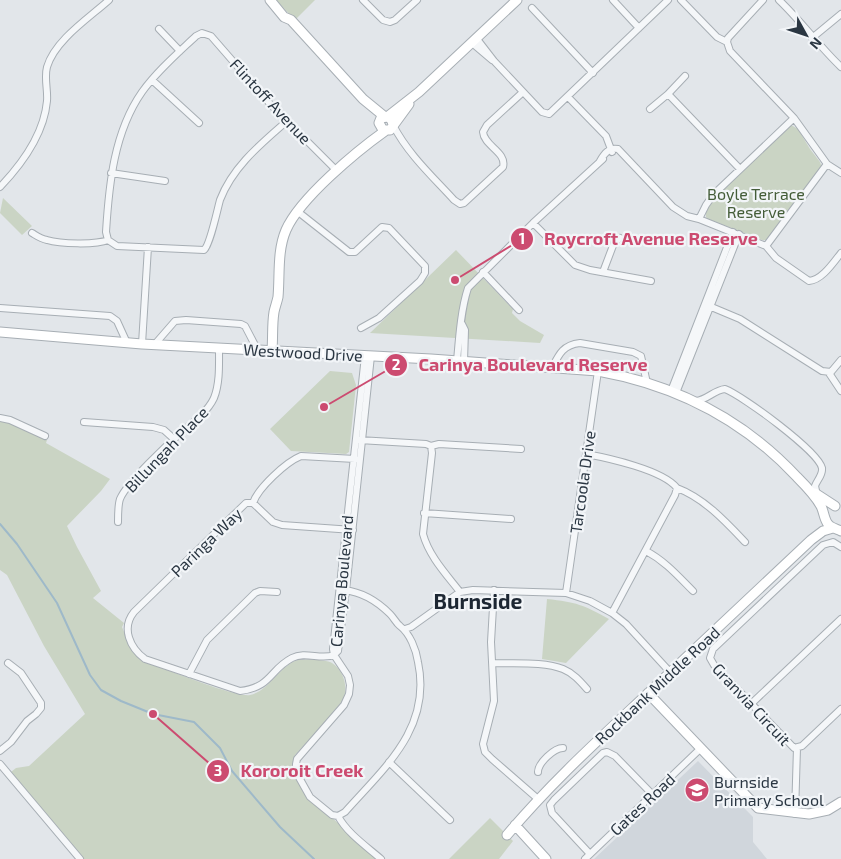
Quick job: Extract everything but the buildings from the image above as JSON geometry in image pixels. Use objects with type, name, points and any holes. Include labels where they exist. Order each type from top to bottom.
[{"type":"street","points":[[0,187],[20,164],[31,147],[43,120],[48,99],[46,74],[52,57],[62,43],[109,0]]},
{"type":"street","points":[[270,0],[284,17],[291,20],[454,200],[460,204],[464,203],[503,167],[504,161],[484,138],[482,132],[522,92]]},
{"type":"street","points":[[363,0],[383,20],[390,22],[395,20],[416,0]]},
{"type":"street","points":[[275,350],[274,312],[278,299],[283,242],[287,229],[297,211],[419,92],[518,0]]},
{"type":"street","points":[[613,0],[639,28]]},
{"type":"street","points":[[474,41],[542,112],[548,114],[553,112],[668,0]]},
{"type":"street","points":[[681,0],[717,37],[727,42]]},
{"type":"street","points":[[763,0],[728,38],[727,42],[730,51],[794,118],[827,164],[841,173]]},
{"type":"street","points":[[779,0],[812,38],[841,67]]},
{"type":"street","points":[[532,8],[593,73]]},
{"type":"street","points":[[812,38],[841,14]]},
{"type":"street","points":[[158,29],[180,51],[152,80],[136,101],[127,118],[111,173],[106,232],[108,240],[112,244],[117,246],[198,251],[206,249],[210,242],[213,222],[222,195],[236,171],[253,152],[287,121]]},
{"type":"street","name":"Flintoff Avenue","points":[[180,51],[196,36],[204,33],[212,38],[266,99],[337,171]]},
{"type":"street","points":[[650,109],[685,76]]},
{"type":"street","points":[[152,80],[199,123]]},
{"type":"street","points":[[668,94],[740,169]]},
{"type":"street","points":[[568,97],[606,136],[612,151]]},
{"type":"street","points":[[700,219],[706,204],[713,195],[794,118]]},
{"type":"street","points":[[460,361],[462,324],[468,288],[600,161],[606,152],[616,148],[622,151],[627,159],[673,207],[688,216],[700,219],[766,246],[776,258],[809,281],[815,280],[841,253]]},
{"type":"street","points":[[766,246],[827,164]]},
{"type":"street","points":[[111,173],[165,181]]},
{"type":"street","points":[[297,211],[349,252],[355,252],[381,228],[389,228],[425,265],[426,271],[420,280],[384,315],[369,328],[360,328]]},
{"type":"street","points":[[533,224],[575,265],[651,281]]},
{"type":"street","points":[[32,233],[51,241],[97,244],[108,240]]},
{"type":"street","points":[[674,392],[736,233]]},
{"type":"street","points":[[603,272],[614,243],[620,238]]},
{"type":"street","points":[[142,344],[148,248]]},
{"type":"street","points":[[483,272],[519,310]]},
{"type":"street","points":[[708,305],[740,318],[822,371],[829,373]]},
{"type":"street","points":[[0,308],[110,316],[117,321],[127,342]]},
{"type":"street","points":[[155,344],[175,321],[186,320],[241,324],[245,326],[256,349]]},
{"type":"street","name":"Westwood Drive","points":[[0,332],[142,344],[275,350],[598,371],[674,392],[724,416],[755,438],[814,493],[838,506]]},
{"type":"street","points":[[552,368],[564,348],[571,344],[580,343],[633,352],[641,356],[647,383]]},
{"type":"street","name":"Billungah Place","points":[[118,522],[120,500],[124,491],[212,402],[218,376],[220,348]]},
{"type":"street","name":"Carinya Boulevard","points":[[334,655],[338,651],[368,356]]},
{"type":"street","points":[[829,373],[841,360]]},
{"type":"street","name":"Tarcoola Drive","points":[[566,593],[598,371]]},
{"type":"street","points":[[829,373],[841,392]]},
{"type":"street","points":[[696,401],[701,401],[719,390],[725,389],[765,414],[793,437],[821,465],[822,473],[815,486],[814,493]]},
{"type":"street","points":[[0,418],[10,420],[45,436]]},
{"type":"street","points":[[84,422],[153,426],[164,430],[174,439]]},
{"type":"street","points":[[359,440],[426,444],[431,446],[439,444],[521,449]]},
{"type":"street","points":[[431,446],[432,453],[423,534],[426,544],[460,592]]},
{"type":"street","points":[[586,454],[631,464],[668,479],[677,488],[704,504],[745,542]]},
{"type":"street","points":[[253,503],[255,496],[262,488],[292,459],[301,456],[357,459]]},
{"type":"street","points":[[612,613],[646,551],[677,488]]},
{"type":"street","name":"Westwood Drive","points":[[814,493],[827,524],[838,529]]},
{"type":"street","name":"Paringa Way","points":[[189,674],[145,659],[139,654],[133,647],[126,628],[128,620],[246,503],[253,503],[273,522],[282,525],[349,530]]},
{"type":"street","name":"Rockbank Middle Road","points":[[811,540],[825,518],[827,511],[838,506]]},
{"type":"street","points":[[424,513],[511,519]]},
{"type":"street","name":"Rockbank Middle Road","points":[[507,835],[538,799],[811,540],[823,531],[838,529]]},
{"type":"street","name":"Granvia Circuit","points":[[841,546],[833,542],[823,546],[712,651],[710,658],[714,665],[790,745],[797,748],[802,746],[841,709]]},
{"type":"street","points":[[646,551],[672,569],[693,591]]},
{"type":"street","points":[[277,592],[260,591],[255,593],[207,640],[189,674],[240,691],[253,690],[262,685],[290,659],[297,656],[330,657],[334,655],[348,676],[349,694],[344,705],[297,759],[296,772],[310,797],[332,815],[338,816],[345,812],[389,762],[409,735],[417,716],[421,695],[421,676],[416,651],[405,629],[383,607],[366,596],[343,590]]},
{"type":"street","points":[[494,590],[491,642],[494,701],[483,744],[485,752],[538,799]]},
{"type":"street","points":[[405,629],[411,627],[460,592],[494,590],[566,593],[590,600],[612,613],[642,640],[670,672]]},
{"type":"street","points":[[751,704],[841,619]]},
{"type":"street","points":[[0,751],[11,742],[27,721],[41,708],[41,703],[21,673],[8,663]]},
{"type":"street","points":[[493,663],[545,665],[563,669],[587,689]]},
{"type":"street","points":[[648,693],[758,808],[795,814],[813,814],[828,810],[841,802]]},
{"type":"street","points":[[538,772],[539,766],[557,749],[563,748]]},
{"type":"street","points":[[795,814],[797,748]]},
{"type":"street","name":"Gates Road","points":[[585,859],[700,749]]},
{"type":"street","points":[[590,854],[552,813],[550,805],[554,800],[603,753],[607,752],[615,756],[652,794]]},
{"type":"street","points":[[389,762],[450,820]]},
{"type":"street","points":[[0,764],[80,859]]},
{"type":"street","points":[[338,816],[341,823],[380,859]]},
{"type":"street","points":[[515,826],[546,859]]},
{"type":"shaded area","name":"Burnside Primary School","points":[[698,761],[753,817],[753,842],[767,859],[594,859]]},
{"type":"green space","points":[[276,0],[315,0],[295,20]]},
{"type":"green space","name":"Boyle Terrace Reserve","points":[[791,125],[798,129],[822,168],[767,240],[762,240],[709,221],[706,217],[706,210],[715,197]]},
{"type":"green space","points":[[3,198],[32,226],[22,235],[0,213]]},
{"type":"green space","points":[[456,250],[513,309],[512,313],[520,321],[544,335],[540,343],[370,333]]},
{"type":"green space","points":[[330,371],[352,373],[356,385],[349,452],[346,454],[291,451],[270,429]]},
{"type":"green space","points":[[0,421],[8,422],[47,440],[46,443],[110,479],[67,526],[101,591],[93,598],[124,623],[122,627],[128,640],[135,653],[142,660],[242,695],[257,693],[289,664],[298,660],[330,662],[336,666],[342,674],[345,683],[344,697],[330,717],[295,755],[292,765],[293,775],[310,800],[377,859],[84,859],[11,772],[16,768],[29,766],[85,714],[44,646],[7,575],[0,570]]},
{"type":"green space","points":[[547,599],[580,605],[609,619],[566,663],[542,659]]},
{"type":"green space","points":[[490,818],[513,841],[499,859],[449,859]]},
{"type":"waterway","points":[[0,524],[17,544],[57,603],[90,675],[101,690],[121,701],[153,714],[194,722],[220,748],[232,771],[280,827],[314,859]]},
{"type":"place","name":"Roycroft Avenue Reserve","points":[[455,280]]},
{"type":"place","name":"Carinya Boulevard Reserve","points":[[324,407]]},
{"type":"place","name":"Kororoit Creek","points":[[153,714]]},
{"type":"place","name":"Burnside Primary School","points":[[697,790]]},
{"type":"district","name":"Burnside","points":[[478,600]]}]
